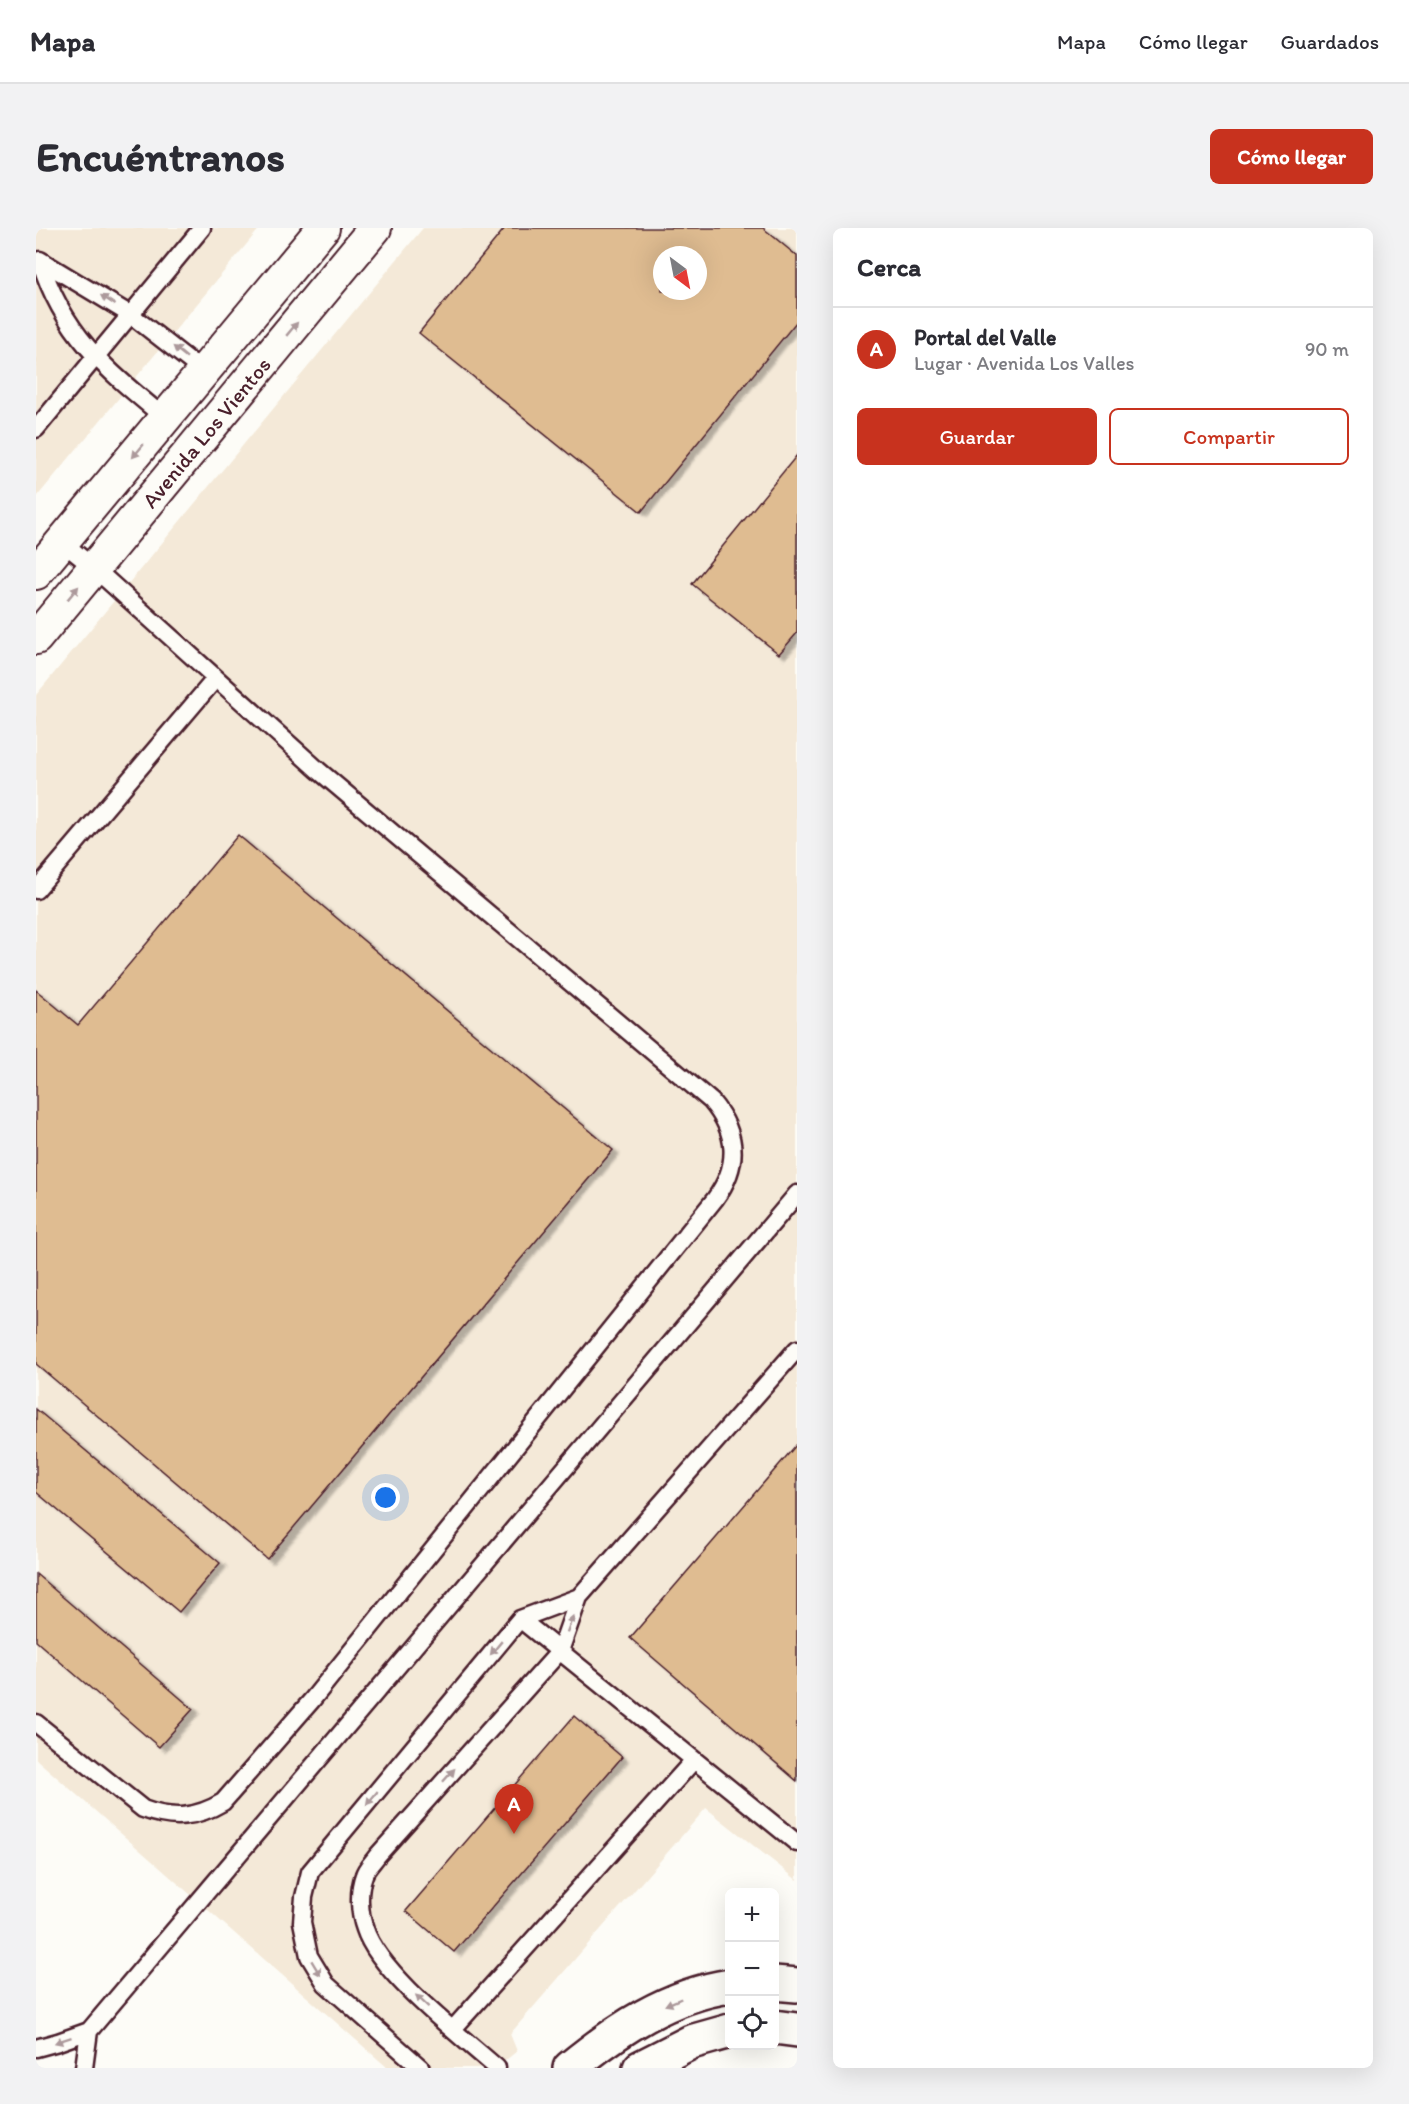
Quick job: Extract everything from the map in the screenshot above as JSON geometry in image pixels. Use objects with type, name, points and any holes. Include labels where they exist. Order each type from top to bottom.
[{"type":"street","name":"Avenida Los Vientos","points":[[36,573],[323,228]]},
{"type":"street","name":"Avenida Los Vientos","points":[[36,638],[375,228]]},
{"type":"street","points":[[779,1983],[797,1985]]},
{"type":"street","points":[[570,2068],[602,2042],[650,2012],[679,1999],[725,1987]]},
{"type":"street","points":[[779,2028],[797,2030]]},
{"type":"street","points":[[640,2068],[691,2042],[725,2032]]},
{"type":"lane","points":[[36,429],[202,228]]},
{"type":"lane","points":[[38,258],[130,315],[204,372]]},
{"type":"lane","points":[[38,258],[47,283],[69,324],[96,357],[165,418]]},
{"type":"lane","points":[[36,1723],[143,1809],[167,1816],[192,1816],[208,1811],[223,1802],[312,1700],[723,1188],[732,1163],[733,1149],[729,1129],[720,1111],[711,1101],[318,770],[94,568],[62,542]]},
{"type":"lane","points":[[36,890],[216,678]]},
{"type":"lane","points":[[36,2048],[89,2031],[797,1194]]},
{"type":"lane","points":[[497,2068],[408,1988],[376,1951],[364,1929],[360,1900],[364,1874],[377,1856],[560,1651],[579,1597],[797,1349]]},
{"type":"lane","points":[[421,2068],[326,1984],[309,1956],[302,1922],[304,1897],[310,1872],[520,1619],[579,1597]]},
{"type":"lane","points":[[520,1619],[797,1843]]},
{"type":"lane","points":[[453,2029],[694,1760]]},
{"type":"lane","points":[[84,2068],[89,2031]]},
{"type":"shaded area","points":[[36,228],[260,228],[36,498]]},
{"type":"shaded area","points":[[423,228],[797,228],[797,1880],[706,1808],[510,2034],[517,2051],[496,2068],[388,2068],[36,1759],[36,695]]},
{"type":"building","points":[[505,228],[763,228],[797,256],[797,321],[641,512],[419,333]]},
{"type":"building","points":[[797,455],[797,633],[779,654],[692,584]]},
{"type":"building","points":[[238,835],[613,1150],[267,1559],[36,1364],[36,990],[78,1025]]},
{"type":"building","points":[[36,1409],[220,1563],[179,1612],[36,1492]]},
{"type":"building","points":[[797,1444],[797,1781],[630,1638]]},
{"type":"building","points":[[36,1574],[193,1709],[159,1747],[36,1641]]},
{"type":"building","points":[[574,1716],[622,1757],[454,1952],[406,1911]]},
{"type":"place","name":"Portal del Valle","points":[[514,1834]]}]
